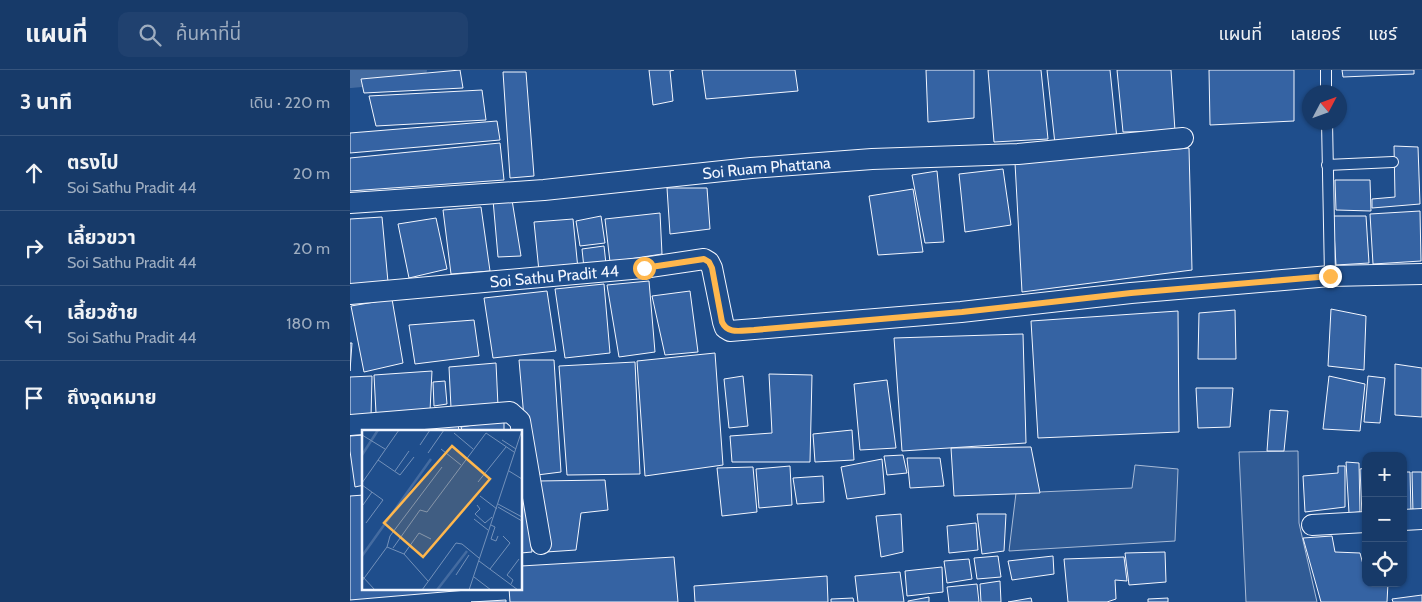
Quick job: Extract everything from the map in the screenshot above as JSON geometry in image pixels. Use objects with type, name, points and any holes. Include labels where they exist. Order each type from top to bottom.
[{"type":"street","name":"Soi Ruam Phattana","points":[[350,203],[544,190],[760,167],[872,159],[1018,154],[1183,138]]},
{"type":"street","name":"Soi Sathu Pradit 44","points":[[350,294],[644,268],[704,259],[709,262],[712,268],[722,322],[725,328],[730,331],[962,312],[1131,293],[1330,276],[1422,274]]},
{"type":"street","points":[[350,425],[510,412],[520,421],[522,430]]},
{"type":"street","points":[[522,433],[541,544]]},
{"type":"street","points":[[1407,520],[1422,519]]},
{"type":"street","points":[[1312,525],[1362,522]]},
{"type":"lane","points":[[1326,70],[1326,85]]},
{"type":"lane","points":[[1327,130],[1330,276]]},
{"type":"lane","points":[[1327,165],[1393,162]]},
{"type":"shaded area","points":[[1298,451],[1299,523],[1317,602],[1246,602],[1239,452]]},
{"type":"shaded area","points":[[1135,465],[1178,469],[1175,541],[1009,551],[1016,493],[1132,488]]},
{"type":"building","points":[[460,70],[463,88],[364,93],[361,79]]},
{"type":"building","points":[[649,70],[674,70],[670,71],[673,101],[653,105]]},
{"type":"building","points":[[702,70],[795,70],[798,91],[706,99]]},
{"type":"building","points":[[926,70],[974,70],[974,118],[928,122]]},
{"type":"building","points":[[988,70],[1041,70],[1048,139],[994,142]]},
{"type":"building","points":[[1047,70],[1110,70],[1117,139],[1055,144]]},
{"type":"building","points":[[1117,70],[1171,70],[1175,131],[1123,132]]},
{"type":"building","points":[[1209,70],[1294,70],[1294,121],[1210,125]]},
{"type":"building","points":[[1342,70],[1414,70],[1414,74],[1343,77]]},
{"type":"building","points":[[503,72],[526,72],[534,176],[510,178]]},
{"type":"building","points":[[482,90],[486,120],[376,126],[369,96]]},
{"type":"building","points":[[497,121],[500,140],[350,153],[350,133]]},
{"type":"building","points":[[500,143],[504,180],[350,191],[350,158]]},
{"type":"building","points":[[1394,146],[1418,147],[1420,204],[1372,208],[1372,199],[1395,197]]},
{"type":"building","points":[[1189,148],[1192,270],[1022,292],[1015,163]]},
{"type":"building","points":[[1003,169],[1011,225],[965,232],[959,174]]},
{"type":"building","points":[[937,171],[944,242],[925,243],[912,175]]},
{"type":"building","points":[[1335,180],[1370,180],[1371,211],[1336,210]]},
{"type":"building","points":[[667,188],[707,188],[710,229],[670,234]]},
{"type":"building","points":[[913,189],[923,252],[878,255],[869,196]]},
{"type":"building","points":[[493,200],[512,200],[521,256],[498,257]]},
{"type":"building","points":[[481,207],[490,271],[451,274],[443,210]]},
{"type":"building","points":[[1420,211],[1421,261],[1373,264],[1370,214]]},
{"type":"building","points":[[660,213],[662,254],[610,262],[605,219]]},
{"type":"building","points":[[601,216],[605,243],[580,246],[576,221]]},
{"type":"building","points":[[1333,216],[1366,216],[1369,263],[1336,265]]},
{"type":"building","points":[[382,217],[388,282],[350,288],[350,219]]},
{"type":"building","points":[[436,218],[447,269],[409,278],[398,224]]},
{"type":"building","points":[[573,219],[579,279],[540,281],[534,222]]},
{"type":"building","points":[[604,246],[606,264],[584,268],[582,249]]},
{"type":"building","points":[[649,281],[655,352],[619,357],[607,285]]},
{"type":"building","points":[[604,284],[610,353],[565,358],[555,289]]},
{"type":"building","points":[[547,291],[556,351],[493,358],[484,298]]},
{"type":"building","points":[[690,291],[698,352],[665,355],[652,296]]},
{"type":"building","points":[[392,299],[403,363],[364,372],[351,306]]},
{"type":"building","points":[[1331,309],[1366,316],[1364,370],[1328,366]]},
{"type":"building","points":[[1235,310],[1236,359],[1198,359],[1199,313]]},
{"type":"building","points":[[1178,311],[1179,432],[1038,438],[1031,321]]},
{"type":"building","points":[[474,320],[479,356],[415,364],[409,325]]},
{"type":"building","points":[[1023,334],[1026,443],[902,451],[894,338]]},
{"type":"building","points":[[350,343],[352,343],[350,371]]},
{"type":"building","points":[[715,353],[723,465],[645,476],[637,361]]},
{"type":"building","points":[[519,360],[554,360],[561,472],[529,476]]},
{"type":"building","points":[[635,362],[640,474],[567,475],[559,366]]},
{"type":"building","points":[[496,363],[498,406],[451,408],[449,367]]},
{"type":"building","points":[[1395,364],[1422,368],[1422,417],[1395,415]]},
{"type":"building","points":[[432,371],[430,411],[376,413],[374,375]]},
{"type":"building","points":[[769,374],[812,375],[810,462],[732,462],[730,436],[772,433]]},
{"type":"building","points":[[372,376],[371,418],[350,420],[350,377]]},
{"type":"building","points":[[743,376],[748,426],[729,428],[724,379]]},
{"type":"building","points":[[1329,376],[1365,384],[1360,431],[1323,429]]},
{"type":"building","points":[[1368,376],[1385,378],[1380,423],[1364,422]]},
{"type":"building","points":[[887,380],[896,448],[860,450],[854,384]]},
{"type":"building","points":[[445,381],[447,404],[434,406],[433,382]]},
{"type":"building","points":[[1196,388],[1233,388],[1230,427],[1198,428]]},
{"type":"building","points":[[1270,410],[1288,411],[1284,451],[1267,451]]},
{"type":"building","points":[[504,420],[504,430],[462,430],[461,427]]},
{"type":"building","points":[[458,424],[459,430],[427,430],[427,426]]},
{"type":"building","points":[[852,430],[854,460],[815,462],[813,434]]},
{"type":"building","points":[[362,435],[362,485],[355,487],[350,451],[350,436]]},
{"type":"building","points":[[1031,447],[1040,493],[954,496],[951,448]]},
{"type":"building","points":[[903,455],[907,473],[887,475],[884,456]]},
{"type":"building","points":[[907,458],[940,458],[944,486],[910,488]]},
{"type":"building","points":[[882,459],[885,494],[847,499],[841,467]]},
{"type":"building","points":[[1346,462],[1359,463],[1360,512],[1349,513]]},
{"type":"building","points":[[790,466],[792,505],[759,508],[756,469]]},
{"type":"building","points":[[1338,466],[1345,466],[1345,507],[1305,512],[1303,476],[1338,473]]},
{"type":"building","points":[[753,467],[757,512],[722,516],[717,468]]},
{"type":"building","points":[[1360,469],[1362,469],[1362,515]]},
{"type":"building","points":[[1407,472],[1410,472],[1411,512],[1407,512]]},
{"type":"building","points":[[1412,472],[1422,472],[1422,513],[1413,513]]},
{"type":"building","points":[[823,476],[824,502],[797,504],[793,478]]},
{"type":"building","points":[[522,478],[524,478],[532,552],[522,553]]},
{"type":"building","points":[[605,480],[608,510],[581,513],[576,550],[546,552],[538,481]]},
{"type":"building","points":[[362,495],[362,590],[467,590],[350,600],[350,496]]},
{"type":"building","points":[[901,514],[903,552],[881,557],[876,516]]},
{"type":"building","points":[[977,514],[1006,514],[1004,551],[982,554]]},
{"type":"building","points":[[976,523],[978,550],[949,553],[947,526]]},
{"type":"building","points":[[1332,536],[1335,552],[1360,553],[1362,561],[1362,587],[1388,587],[1387,602],[1321,602],[1303,538]]},
{"type":"building","points":[[1165,552],[1166,582],[1129,585],[1125,553]]},
{"type":"building","points":[[998,556],[1001,577],[977,579],[974,558]]},
{"type":"building","points":[[1053,556],[1054,574],[1012,580],[1008,561]]},
{"type":"building","points":[[674,557],[678,602],[510,602],[509,590],[522,590],[522,566]]},
{"type":"building","points":[[1124,557],[1127,581],[1115,580],[1116,599],[1107,602],[1068,602],[1064,559]]},
{"type":"building","points":[[969,559],[972,579],[947,583],[944,561]]},
{"type":"building","points":[[942,567],[943,592],[907,596],[905,571]]},
{"type":"building","points":[[900,572],[904,602],[858,602],[855,576]]},
{"type":"building","points":[[827,576],[828,602],[695,602],[694,586]]},
{"type":"building","points":[[1000,581],[1001,602],[981,602],[980,584]]},
{"type":"building","points":[[977,584],[979,602],[949,602],[947,587]]},
{"type":"building","points":[[1422,595],[1422,602],[1393,602],[1392,599]]},
{"type":"building","points":[[929,597],[929,602],[908,602],[908,601]]},
{"type":"building","points":[[853,598],[854,602],[831,602],[831,599]]},
{"type":"building","points":[[1031,598],[1032,602],[1008,602]]},
{"type":"building","points":[[1168,598],[1168,602],[1148,602],[1148,599]]},
{"type":"building","points":[[506,600],[506,602],[471,602]]},
{"type":"waterway","points":[[350,76],[415,70]]},
{"type":"route","points":[[644,268],[704,259],[709,262],[712,268],[722,322],[725,328],[730,331],[962,312],[1131,293],[1330,276]]}]
